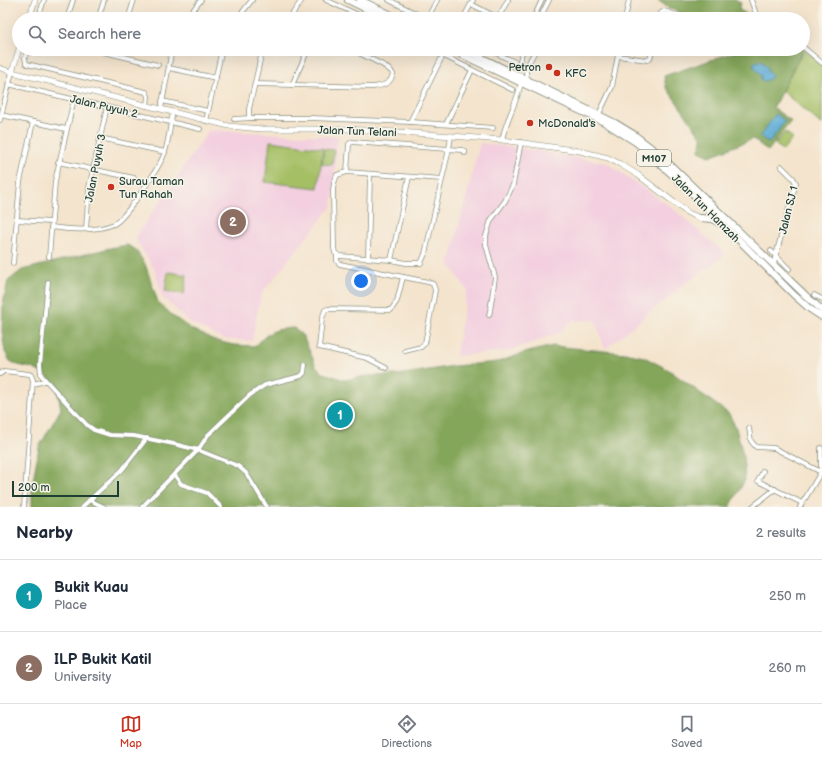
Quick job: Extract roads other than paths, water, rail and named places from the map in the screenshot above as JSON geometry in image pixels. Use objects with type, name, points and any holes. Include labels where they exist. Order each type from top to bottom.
[{"type":"main road","points":[[347,0],[382,12]]},
{"type":"main road","points":[[358,3],[374,12]]},
{"type":"main road","name":"Jalan Tun Hamzah","points":[[465,56],[615,128],[644,148],[686,187],[794,295],[822,318]]},
{"type":"main road","name":"Jalan Tun Hamzah","points":[[479,56],[599,114],[633,134],[654,150],[774,266],[822,310]]},
{"type":"main road","points":[[686,187],[707,212],[706,216],[700,218]]},
{"type":"main road","points":[[700,218],[716,220],[739,240]]},
{"type":"street","points":[[31,12],[35,0]]},
{"type":"street","points":[[40,12],[44,0]]},
{"type":"street","points":[[69,12],[73,0]]},
{"type":"street","points":[[100,12],[104,0]]},
{"type":"street","points":[[130,12],[134,0]]},
{"type":"street","points":[[192,12],[201,0]]},
{"type":"street","points":[[243,12],[252,0]]},
{"type":"street","points":[[294,12],[302,0]]},
{"type":"street","points":[[326,0],[352,12]]},
{"type":"street","points":[[389,0],[413,12]]},
{"type":"street","points":[[431,12],[437,0]]},
{"type":"street","points":[[502,12],[508,0]]},
{"type":"street","points":[[537,12],[542,0]]},
{"type":"street","points":[[543,12],[549,0]]},
{"type":"street","points":[[626,12],[629,0]]},
{"type":"street","points":[[751,0],[755,12]]},
{"type":"street","points":[[467,12],[472,2],[489,12]]},
{"type":"street","points":[[810,53],[822,63]]},
{"type":"street","points":[[0,120],[8,84],[17,56]]},
{"type":"street","points":[[26,56],[27,64],[146,92],[148,96],[147,106]]},
{"type":"street","points":[[122,56],[158,64]]},
{"type":"street","points":[[161,109],[171,56]]},
{"type":"street","points":[[206,121],[221,56]]},
{"type":"street","points":[[251,118],[248,113],[261,56]]},
{"type":"street","points":[[292,85],[305,56]]},
{"type":"street","points":[[255,84],[374,87],[385,84],[391,80],[393,74],[388,68],[365,56]]},
{"type":"street","points":[[410,122],[443,56]]},
{"type":"street","points":[[445,56],[513,90]]},
{"type":"street","points":[[502,56],[527,69]]},
{"type":"street","points":[[519,64],[521,56]]},
{"type":"street","points":[[528,79],[526,75],[527,69],[533,56]]},
{"type":"street","points":[[599,114],[612,88],[618,56],[647,60],[650,59],[651,56]]},
{"type":"street","name":"Jalan Tun Telani","points":[[0,68],[206,121],[242,128],[346,129],[451,136],[521,142],[580,151],[608,158],[638,175],[688,213],[700,218]]},
{"type":"street","points":[[169,68],[216,78]]},
{"type":"street","points":[[516,74],[527,69]]},
{"type":"street","points":[[446,124],[472,70]]},
{"type":"street","points":[[502,140],[506,123],[519,92],[521,83]]},
{"type":"street","name":"Jalan Puyuh 2","points":[[8,84],[200,129]]},
{"type":"street","points":[[48,257],[58,162],[74,99]]},
{"type":"street","points":[[162,101],[208,111]]},
{"type":"street","name":"Jalan Puyuh 3","points":[[86,229],[88,196],[107,107]]},
{"type":"street","points":[[17,220],[51,224],[69,229],[86,229],[108,226],[121,219],[155,170],[165,152],[173,112]]},
{"type":"street","points":[[1,114],[66,129]]},
{"type":"street","points":[[234,119],[311,118],[410,122],[493,128]]},
{"type":"street","points":[[13,263],[20,182],[33,122]]},
{"type":"street","points":[[337,255],[418,264],[423,261],[451,136]]},
{"type":"street","points":[[100,138],[165,152]]},
{"type":"street","points":[[347,172],[349,144],[352,142],[464,150],[465,153]]},
{"type":"street","points":[[489,315],[495,277],[486,245],[486,236],[490,220],[505,201],[513,185],[521,142]]},
{"type":"street","points":[[58,162],[134,178]]},
{"type":"street","name":"Jalan SJ 1","points":[[774,266],[775,257],[796,183],[781,166]]},
{"type":"street","points":[[405,351],[421,347],[425,343],[435,290],[433,284],[340,264],[337,261],[337,255],[334,248],[334,183],[337,175],[347,172],[442,179]]},
{"type":"street","points":[[368,258],[370,174]]},
{"type":"street","points":[[391,260],[409,177]]},
{"type":"street","points":[[771,251],[775,257],[789,269]]},
{"type":"street","points":[[767,259],[775,257]]},
{"type":"street","points":[[386,368],[367,358],[319,347],[322,319],[325,310],[328,309],[390,310],[397,302],[403,278]]},
{"type":"street","points":[[48,282],[40,371],[44,379],[87,425],[94,430],[110,435],[147,438],[198,450],[219,457],[238,466],[246,473],[267,507]]},
{"type":"street","points":[[814,295],[822,299]]},
{"type":"street","points":[[142,507],[198,450],[208,435],[250,395],[265,385],[301,376],[304,374],[305,365]]},
{"type":"street","points":[[0,374],[4,371],[32,375],[33,382],[24,507]]},
{"type":"street","points":[[33,382],[44,379]]},
{"type":"street","points":[[748,428],[751,441],[756,447],[774,448],[821,472]]},
{"type":"street","points":[[82,507],[122,470],[147,438]]},
{"type":"street","points":[[763,471],[758,480],[801,505],[821,472],[821,448]]},
{"type":"street","points":[[174,474],[181,484],[207,494],[221,507]]},
{"type":"street","points":[[752,507],[775,489]]},
{"type":"street","points":[[89,500],[104,507]]},
{"type":"water","points":[[761,61],[768,68],[767,70],[772,76],[765,81],[761,80],[761,75],[754,67],[755,62]]},
{"type":"water","points":[[776,114],[785,121],[769,143],[760,136]]},
{"type":"place","name":"Petron","points":[[549,67]]},
{"type":"place","name":"KFC","points":[[557,73]]},
{"type":"place","name":"McDonald's","points":[[530,123]]},
{"type":"place","name":"Surau Taman Tun Rahah","points":[[111,187]]},
{"type":"place","name":"ILP Bukit Katil","points":[[233,222]]},
{"type":"place","name":"Bukit Kuau","points":[[340,415]]}]
